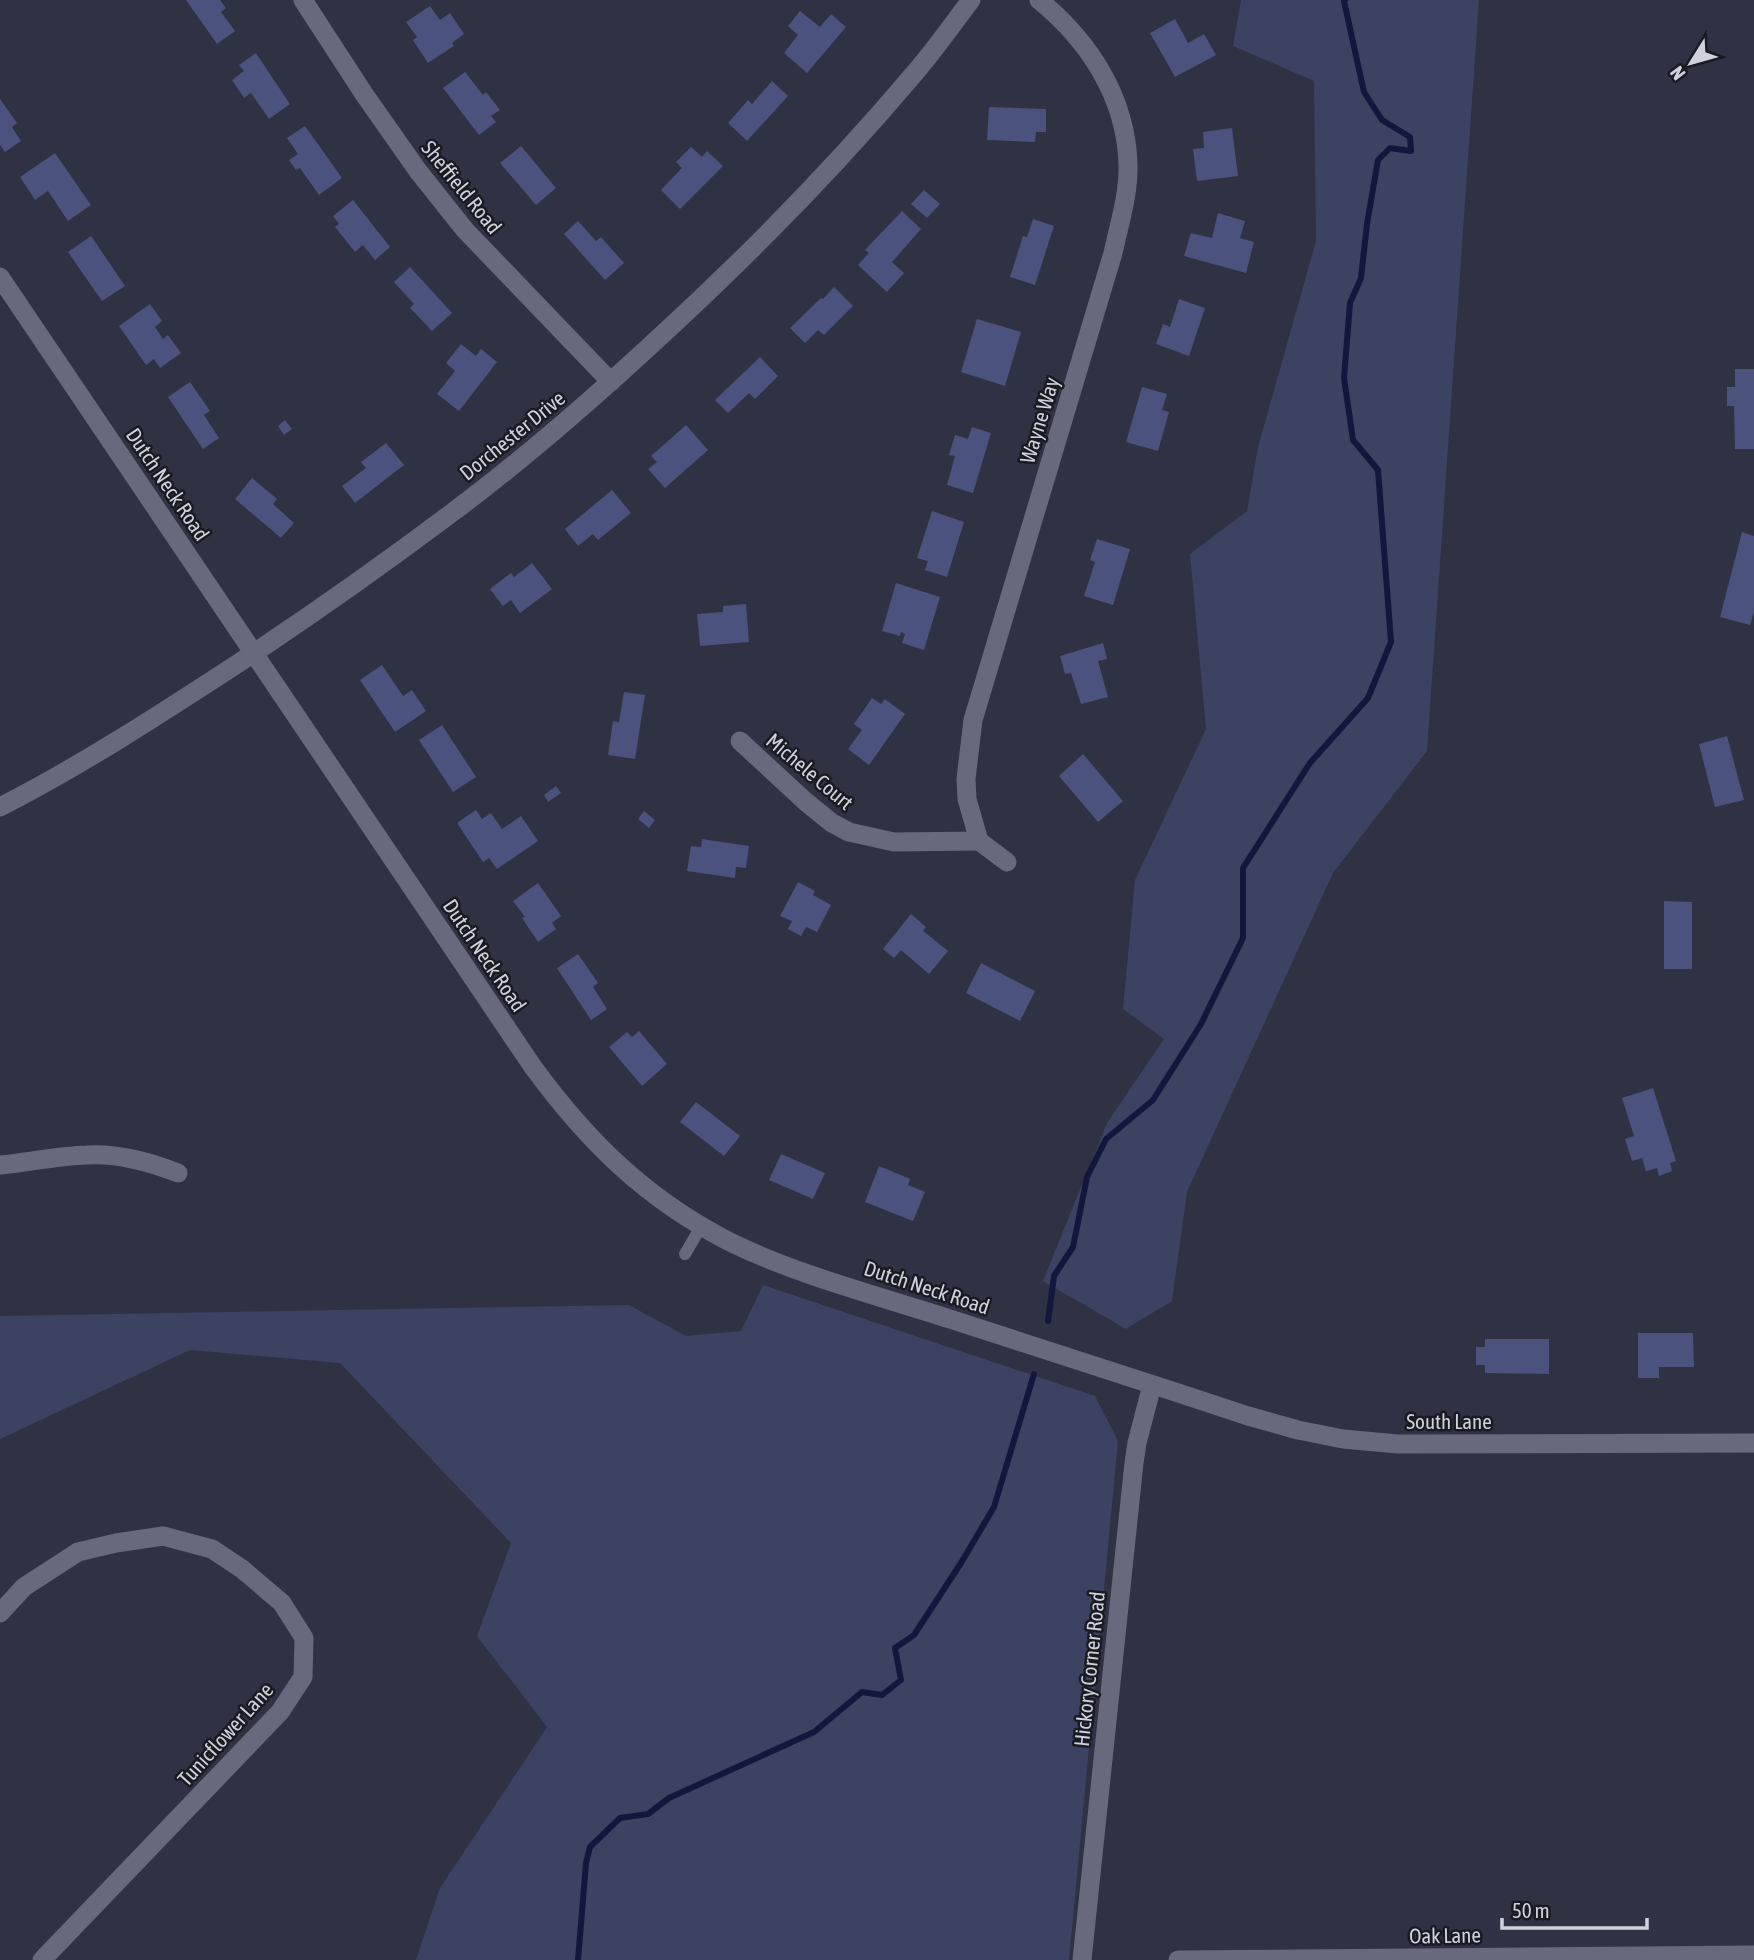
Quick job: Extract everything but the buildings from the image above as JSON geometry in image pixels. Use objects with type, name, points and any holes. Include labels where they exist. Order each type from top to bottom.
[{"type":"street","name":"Dorchester Drive","points":[[0,807],[163,713],[254,653],[449,515],[534,448],[611,382],[771,231],[915,74],[971,0]]},
{"type":"street","name":"Wayne Way","points":[[978,841],[967,799],[966,779],[973,720],[1113,253],[1124,205],[1128,165],[1123,124],[1104,76],[1077,35],[1039,0]]},
{"type":"street","name":"Sheffield Road","points":[[307,1],[364,94],[418,171],[465,230],[611,382]]},
{"type":"street","name":"Dutch Neck Road","points":[[0,277],[526,1057],[560,1103],[610,1158],[642,1185],[702,1225],[730,1241],[804,1272],[1152,1384]]},
{"type":"street","name":"Michele Court","points":[[740,741],[806,802],[832,823],[849,832],[894,842],[978,841]]},
{"type":"street","points":[[978,841],[1007,863]]},
{"type":"street","points":[[0,1165],[89,1155],[135,1159],[178,1173]]},
{"type":"street","name":"South Lane","points":[[1152,1384],[1298,1430],[1343,1439],[1385,1443],[1754,1443]]},
{"type":"street","name":"Hickory Corner Road","points":[[1082,1960],[1134,1463],[1152,1384]]},
{"type":"street","name":"Tunicflower Lane","points":[[0,1613],[24,1587],[78,1552],[163,1536],[212,1549],[242,1569],[282,1603],[304,1638],[303,1677],[280,1712],[42,1960]]},
{"type":"street","name":"Oak Lane","points":[[1178,1960],[1754,1955]]},
{"type":"lane","points":[[685,1254],[702,1225]]},
{"type":"shaded area","points":[[1241,0],[1479,0],[1427,751],[1333,873],[1187,1192],[1172,1301],[1126,1329],[1043,1281],[1107,1123],[1164,1039],[1123,1009],[1135,880],[1206,729],[1190,554],[1247,511],[1258,447],[1316,241],[1314,81],[1233,46]]},
{"type":"shaded area","points":[[763,1285],[1095,1396],[1118,1441],[1069,1960],[416,1960],[440,1888],[547,1727],[477,1636],[511,1543],[340,1363],[190,1350],[0,1439],[0,1316],[629,1305],[686,1336],[741,1331]]},
{"type":"waterway","points":[[1048,1321],[1054,1276],[1073,1247],[1087,1177],[1106,1139],[1153,1100],[1201,1024],[1243,938],[1243,868],[1310,763],[1368,698],[1391,642],[1378,470],[1353,440],[1344,378],[1350,303],[1361,278],[1378,160],[1390,148],[1411,151],[1410,137],[1382,120],[1364,92],[1345,0]]},
{"type":"waterway","points":[[578,1960],[586,1863],[590,1847],[620,1818],[648,1814],[669,1798],[814,1732],[862,1692],[882,1695],[901,1680],[895,1648],[914,1635],[994,1507],[1034,1374]]}]
